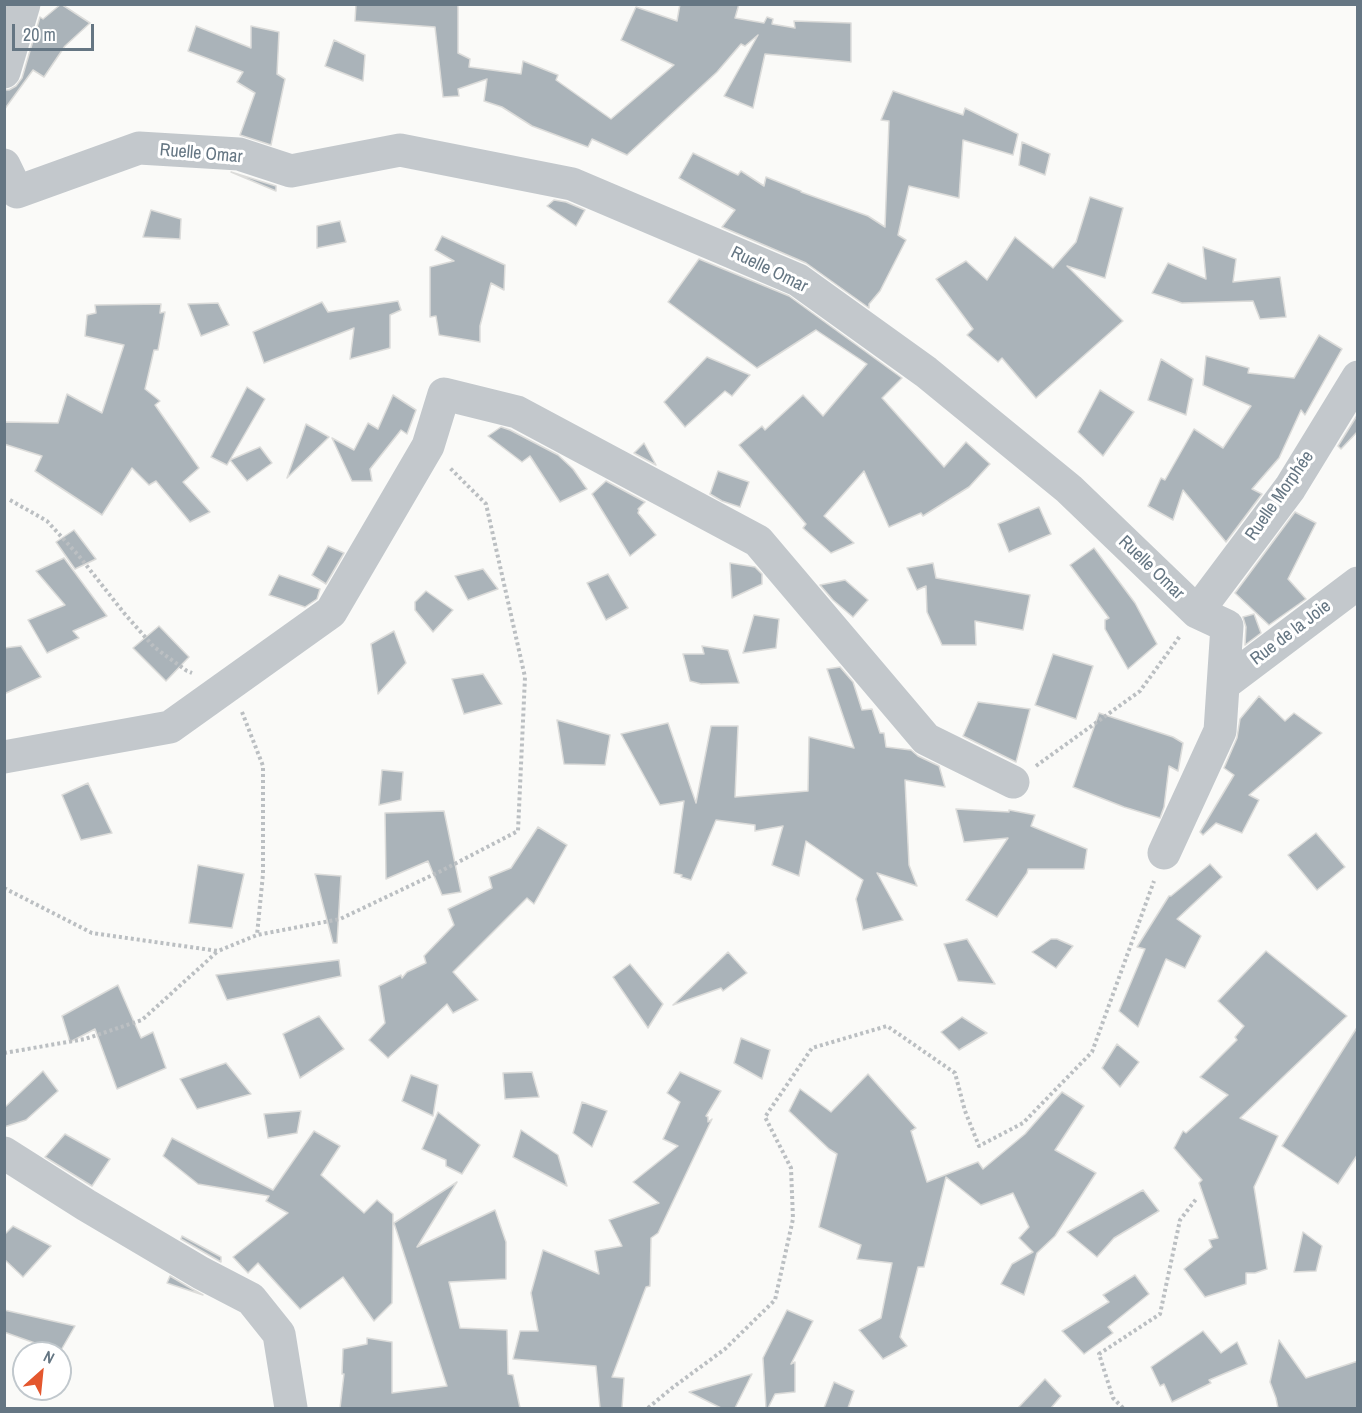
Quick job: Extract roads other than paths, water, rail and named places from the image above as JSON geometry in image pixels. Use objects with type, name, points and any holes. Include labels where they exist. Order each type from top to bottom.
[{"type":"street","points":[[4,72],[24,4]]},
{"type":"street","name":"Ruelle Omar","points":[[10,178],[139,148],[239,154],[291,171],[400,150],[573,184],[798,280],[926,372],[1069,489],[1197,612],[1227,626],[1220,731],[1164,853]]},
{"type":"street","name":"Ruelle Morphée","points":[[1197,612],[1290,488],[1358,377]]},
{"type":"street","points":[[4,757],[170,728],[331,612],[428,446],[444,394],[517,412],[758,541],[926,739],[1013,782]]},
{"type":"street","name":"Rue de la Joie","points":[[1224,684],[1358,583]]},
{"type":"street","points":[[4,1153],[96,1211],[201,1273],[251,1299],[279,1334],[291,1408]]}]
